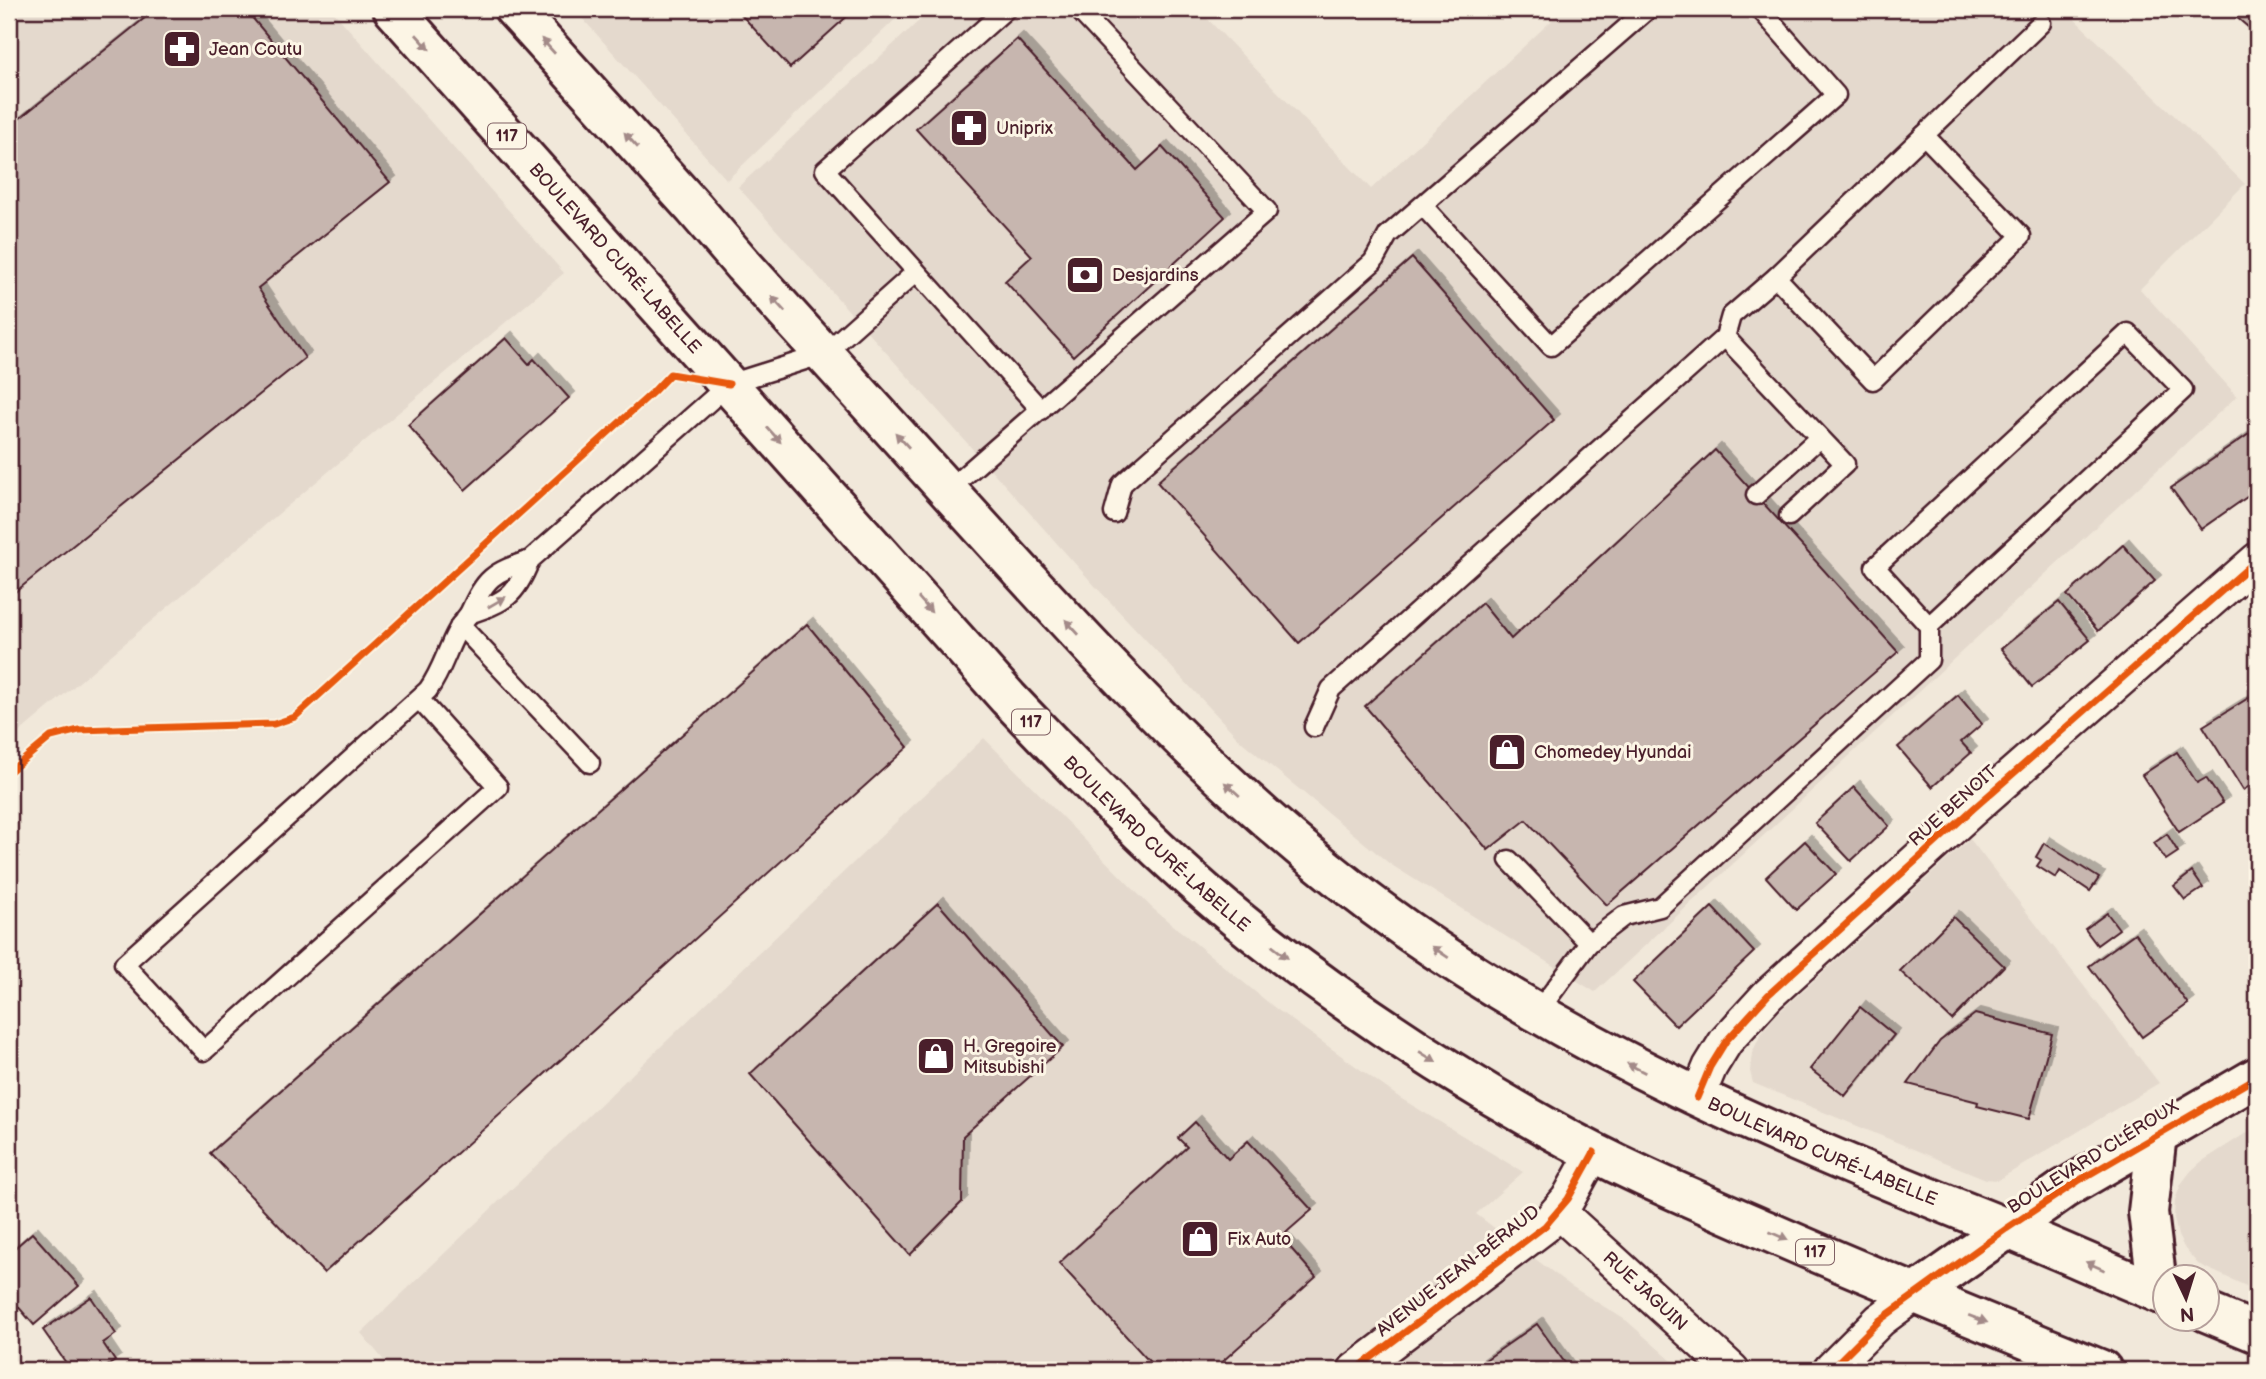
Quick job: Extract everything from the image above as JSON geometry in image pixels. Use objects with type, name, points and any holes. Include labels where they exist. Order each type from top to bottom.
[{"type":"main road","name":"BOULEVARD CURÉ-LABELLE","points":[[393,9],[955,639],[1073,766],[1205,891],[1293,963],[1371,1019],[1468,1082],[1594,1152],[1692,1199],[2102,1370]]},
{"type":"main road","name":"BOULEVARD CURÉ-LABELLE","points":[[514,9],[947,491],[1109,667],[1179,739],[1247,802],[1335,876],[1406,929],[1536,1013],[1624,1062],[1697,1098],[1874,1175],[2150,1289]]},
{"type":"main road","name":"BOULEVARD CLÉROUX","points":[[1915,1294],[2064,1189],[2257,1077]]},
{"type":"main road","points":[[2156,1264],[2148,1212],[2157,1134]]},
{"type":"main road","points":[[2220,1317],[2257,1333]]},
{"type":"street","name":"RUE BENOIT","points":[[1697,1098],[1710,1067],[1726,1041],[1768,995],[1974,808],[2257,560]]},
{"type":"street","name":"AVENUE JEAN-BÉRAUD","points":[[1355,1370],[1545,1226],[1559,1212],[1594,1152]]},
{"type":"street","name":"RUE JAGUIN","points":[[1559,1212],[1731,1370]]},
{"type":"street","points":[[1829,1370],[1880,1321],[1915,1294]]},
{"type":"lane","points":[[1006,9],[825,170],[1041,410]]},
{"type":"lane","points":[[947,491],[1267,211],[1078,9]]},
{"type":"lane","points":[[1114,513],[1122,484],[1373,262],[1388,235],[1648,9]]},
{"type":"lane","points":[[1423,206],[1551,346],[1836,95],[1760,9]]},
{"type":"lane","points":[[1314,727],[1331,689],[1725,337],[1731,316],[1776,277],[2041,23]]},
{"type":"lane","points":[[1776,277],[1873,380],[2021,236],[1924,135]]},
{"type":"lane","points":[[419,699],[498,787],[204,1051],[124,964],[419,699],[436,678],[453,635],[465,620],[481,589],[502,569],[530,560],[729,384],[824,354],[916,272]]},
{"type":"lane","points":[[1536,1013],[1589,943],[1624,916],[1660,906],[1929,660],[1929,626],[1875,566],[2128,333],[2183,390],[1929,626]]},
{"type":"lane","points":[[1725,337],[1844,464],[1789,516]]},
{"type":"lane","points":[[1756,495],[1819,438]]},
{"type":"lane","points":[[465,620],[590,763]]},
{"type":"lane","points":[[1509,860],[1589,943]]},
{"type":"shaded area","points":[[9,9],[331,9],[564,273],[9,741]]},
{"type":"shaded area","points":[[574,9],[906,9],[727,180]]},
{"type":"shaded area","points":[[932,9],[1198,9],[1371,189],[1564,9],[2064,9],[2245,184],[2140,289],[2237,396],[1595,992],[1390,864],[1242,742],[1096,587],[738,187]]},
{"type":"shaded area","points":[[984,738],[1152,908],[1275,1008],[1400,1098],[1523,1172],[1476,1214],[1571,1286],[1627,1321],[1682,1370],[392,1370],[361,1333]]},
{"type":"shaded area","points":[[1970,839],[2159,1083],[1998,1180],[1986,1179],[1753,1083],[1750,1071],[1752,1053],[1761,1034],[1775,1016]]},
{"type":"shaded area","points":[[2257,1126],[2257,1291],[2220,1274],[2220,1264],[2198,1264],[2178,1236],[2174,1218],[2175,1200],[2181,1184],[2201,1162]]},
{"type":"building","points":[[156,9],[245,9],[390,182],[258,288],[305,358],[9,597],[9,127]]},
{"type":"building","points":[[736,9],[851,9],[853,11],[790,68]]},
{"type":"building","points":[[2227,9],[2257,9],[2257,17],[2248,27]]},
{"type":"building","points":[[1017,39],[1137,170],[1162,147],[1225,217],[1073,356],[1005,281],[1032,256],[916,129]]},
{"type":"building","points":[[1412,258],[1554,420],[1299,643],[1157,482]]},
{"type":"building","points":[[506,338],[529,364],[534,359],[569,398],[465,490],[408,425]]},
{"type":"building","points":[[2249,434],[2257,445],[2257,490],[2201,529],[2171,488]]},
{"type":"building","points":[[1715,450],[1898,652],[1607,905],[1526,820],[1488,850],[1365,706],[1482,603],[1511,639]]},
{"type":"building","points":[[2123,545],[2155,581],[2098,631],[2067,595]]},
{"type":"building","points":[[2059,602],[2090,640],[2032,687],[2001,649]]},
{"type":"building","points":[[807,624],[908,747],[324,1273],[210,1153]]},
{"type":"building","points":[[2255,694],[2257,782],[2243,790],[2203,726]]},
{"type":"building","points":[[1958,695],[1982,724],[1961,742],[1971,753],[1932,787],[1898,747]]},
{"type":"building","points":[[2177,752],[2197,783],[2206,778],[2223,803],[2179,832],[2142,775]]},
{"type":"building","points":[[1854,787],[1889,826],[1851,861],[1815,823]]},
{"type":"building","points":[[2167,834],[2178,852],[2166,860],[2154,843]]},
{"type":"building","points":[[1805,841],[1836,874],[1796,910],[1766,877]]},
{"type":"building","points":[[2044,843],[2099,878],[2090,891],[2060,871],[2056,878],[2037,866],[2041,860],[2036,857]]},
{"type":"building","points":[[2192,872],[2203,888],[2185,900],[2174,886]]},
{"type":"building","points":[[938,903],[1063,1047],[963,1136],[962,1202],[910,1255],[750,1074]]},
{"type":"building","points":[[1712,907],[1754,952],[1676,1026],[1633,982]]},
{"type":"building","points":[[2107,913],[2119,929],[2097,945],[2085,929]]},
{"type":"building","points":[[1953,917],[2004,966],[1952,1020],[1900,971]]},
{"type":"building","points":[[2135,933],[2188,1004],[2142,1037],[2089,966]]},
{"type":"building","points":[[1860,1007],[1894,1035],[1845,1096],[1810,1069]]},
{"type":"building","points":[[1975,1014],[2052,1034],[2029,1119],[1977,1106],[1978,1102],[1908,1084],[1940,1041]]},
{"type":"building","points":[[1195,1122],[1228,1159],[1248,1141],[1312,1210],[1281,1237],[1316,1277],[1213,1370],[1157,1370],[1059,1263],[1187,1147],[1178,1138]]},
{"type":"building","points":[[32,1233],[79,1286],[34,1325],[9,1296],[9,1253]]},
{"type":"building","points":[[91,1297],[116,1334],[103,1343],[115,1361],[101,1370],[71,1370],[43,1330]]},
{"type":"building","points":[[1537,1324],[1570,1370],[1471,1370]]},
{"type":"cycle path","points":[[9,772],[51,737],[79,730],[274,724],[295,717],[670,374],[729,384]]},
{"type":"cycle path","points":[[1697,1098],[1710,1067],[1726,1041],[1768,995],[1974,808],[2257,560]]},
{"type":"cycle path","points":[[1830,1370],[1880,1320],[2006,1229],[2078,1181],[2257,1077]]},
{"type":"cycle path","points":[[1355,1370],[1545,1226],[1568,1199],[1594,1152]]},
{"type":"place","name":"Jean Coutu","points":[[182,49]]},
{"type":"place","name":"Uniprix","points":[[969,128]]},
{"type":"place","name":"Desjardins","points":[[1085,275]]},
{"type":"place","name":"Chomedey Hyundai","points":[[1507,752]]},
{"type":"place","name":"H. Gregoire Mitsubishi","points":[[936,1056]]},
{"type":"place","name":"Fix Auto","points":[[1200,1239]]}]
